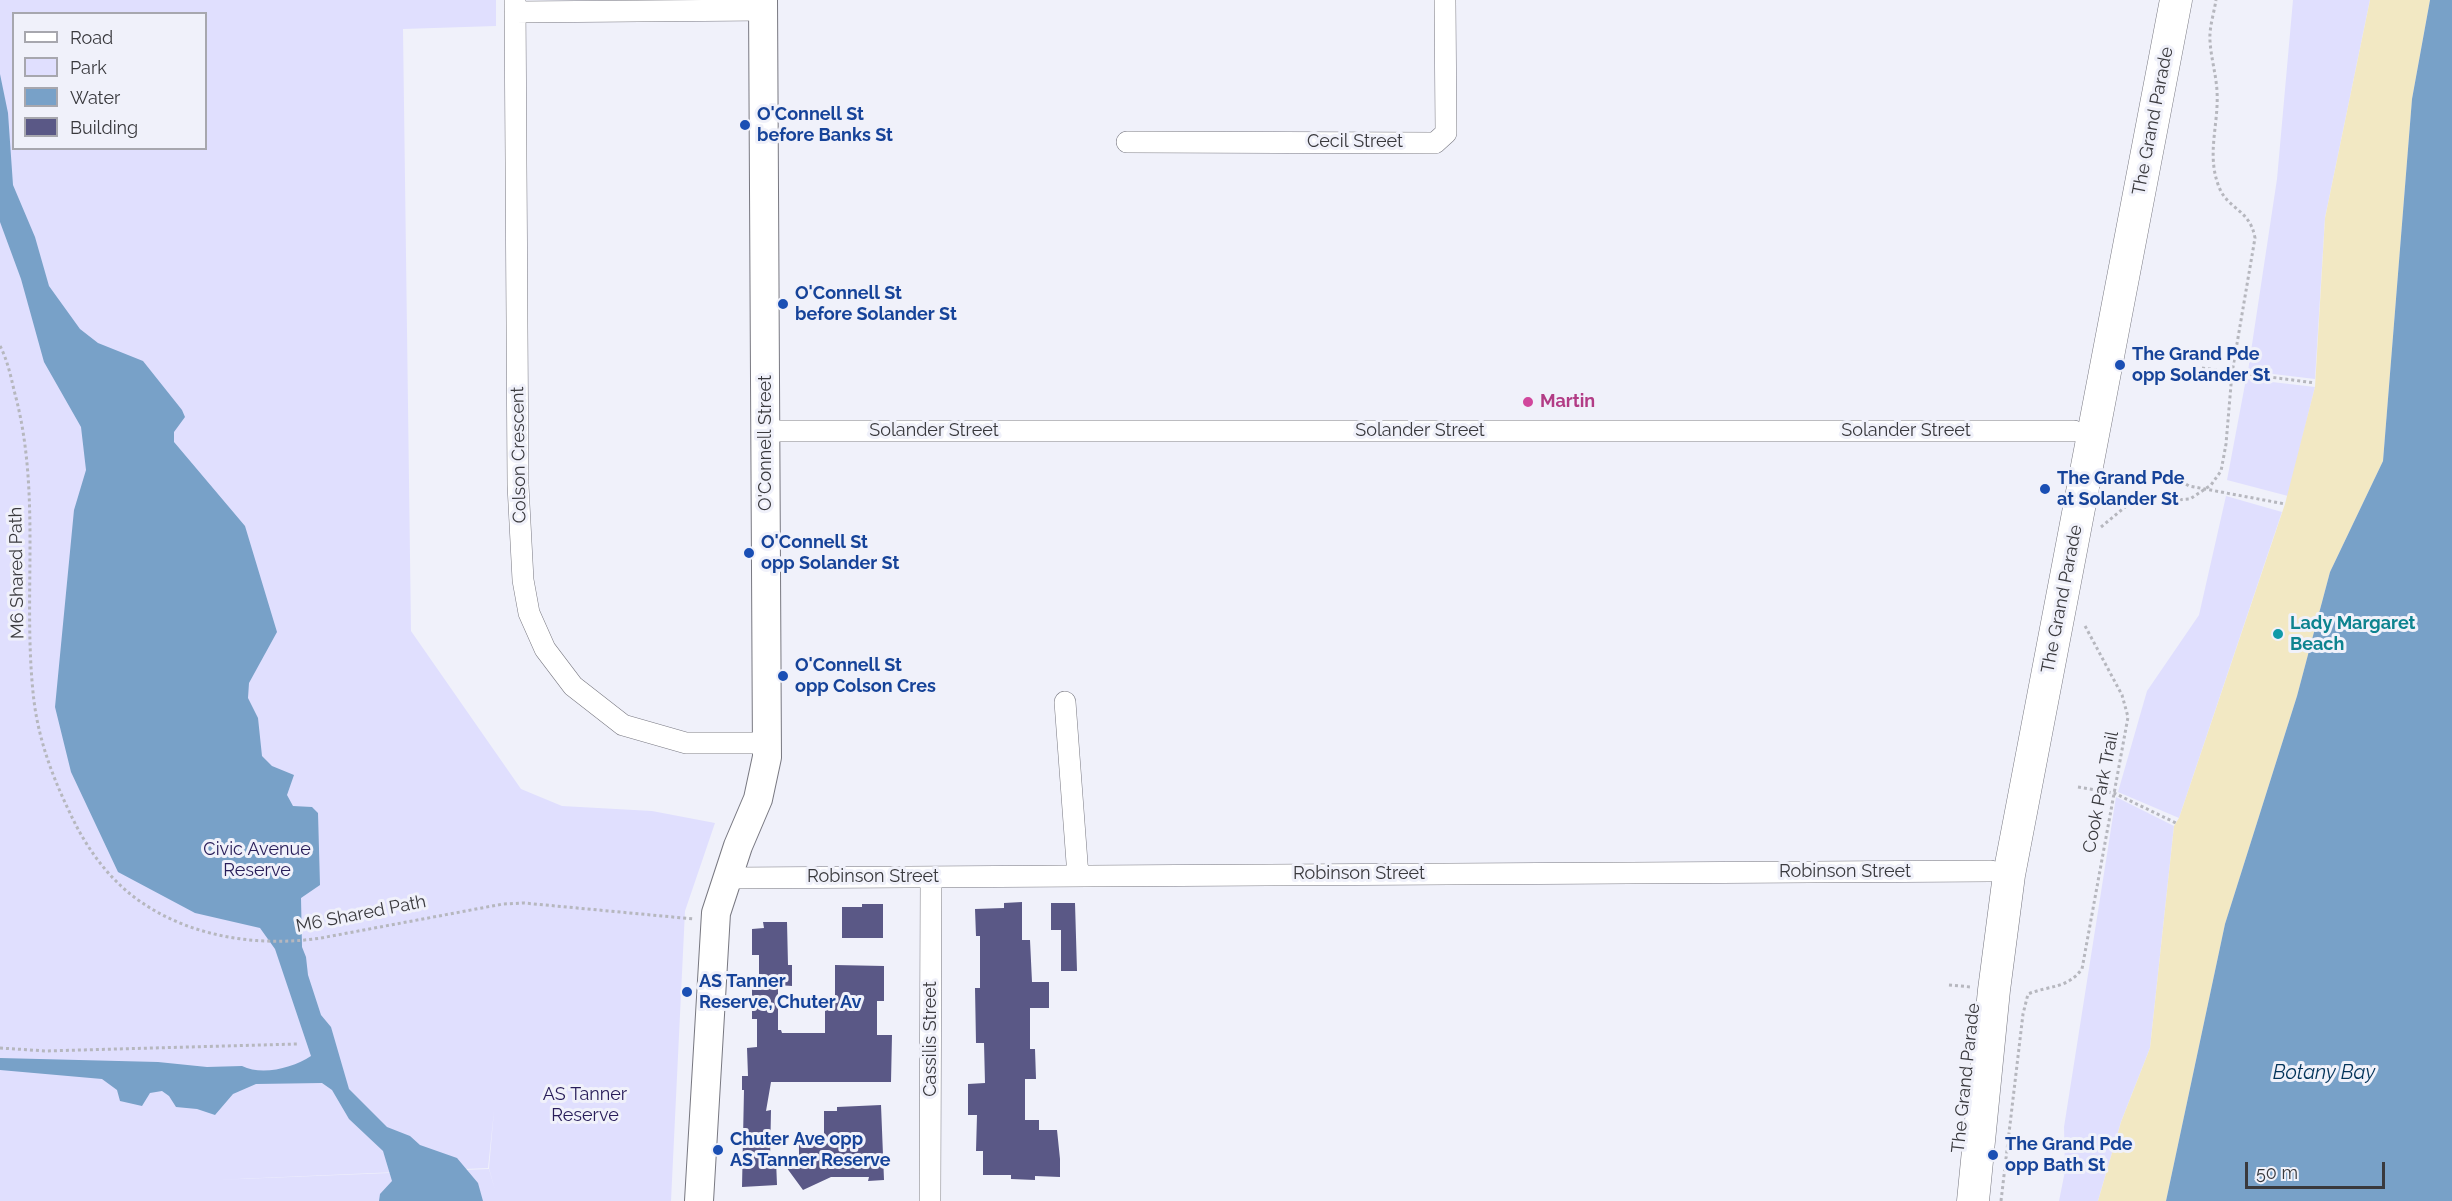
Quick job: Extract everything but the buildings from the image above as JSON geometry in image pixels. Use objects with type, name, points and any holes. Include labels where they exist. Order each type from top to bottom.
[{"type":"main road","name":"The Grand Parade","points":[[1953,1201],[1978,961],[1991,871],[2155,0]]},
{"type":"main road","name":"The Grand Parade","points":[[1973,1201],[1994,990],[2009,875],[2176,0]]},
{"type":"main road","name":"O'Connell Street","points":[[699,1201],[716,913],[758,799],[765,773],[768,743],[764,5]]},
{"type":"street","name":"Cecil Street","points":[[1126,142],[1435,143],[1446,133],[1445,0]]},
{"type":"street","points":[[515,6],[764,5]]},
{"type":"street","name":"Colson Crescent","points":[[515,6],[518,485],[523,580],[529,613],[544,649],[573,686],[623,725],[686,743],[768,743]]},
{"type":"street","name":"Solander Street","points":[[766,431],[2074,431]]},
{"type":"street","points":[[1065,702],[1078,876]]},
{"type":"street","name":"Robinson Street","points":[[727,878],[1991,871]]},
{"type":"street","name":"Cassilis Street","points":[[930,1201],[931,877]]},
{"type":"path","points":[[2098,529],[2136,498],[2152,495],[2176,500],[2190,499],[2206,488],[2221,471],[2225,454],[2232,373],[2255,238],[2253,222],[2232,204],[2220,189],[2213,162],[2212,143],[2217,93],[2210,39],[2216,0]]},
{"type":"path","name":"M6 Shared Path","points":[[0,346],[22,420],[29,464],[32,675],[42,738],[55,780],[75,825],[97,859],[125,892],[159,914],[207,934],[297,942],[503,904],[524,903],[669,919],[696,919],[716,913]]},
{"type":"path","points":[[2202,368],[2315,383]]},
{"type":"path","points":[[2181,481],[2285,504]]},
{"type":"path","name":"Cook Park Trail","points":[[2001,1201],[2023,1014],[2028,994],[2061,987],[2074,979],[2082,969],[2128,717],[2122,695],[2089,636],[2083,616]]},
{"type":"path","points":[[2078,787],[2114,794],[2176,823]]},
{"type":"path","points":[[0,1048],[46,1051],[297,1044]]},
{"type":"green space","name":"Civic Avenue Reserve","points":[[0,0],[496,0],[496,26],[403,29],[411,631],[521,789],[562,806],[652,811],[715,823],[685,911],[671,1201],[0,1201]],"holes":[[[494,1111],[489,1168],[495,1190],[489,1169],[215,1180],[488,1168]]]},
{"type":"green space","points":[[2293,0],[2370,0],[2325,218],[2315,379],[2248,371],[2277,179]]},
{"type":"green space","points":[[2246,379],[2315,387],[2288,496],[2227,480]]},
{"type":"green space","points":[[2226,496],[2282,512],[2179,818],[2118,792],[2147,691],[2199,615]]},
{"type":"green space","points":[[2116,797],[2174,826],[2150,1048],[2121,1122],[2098,1201],[2059,1201],[2065,1171],[2064,1127]]},
{"type":"sand","name":"Lady Margaret Beach","points":[[2370,0],[2430,0],[2412,99],[2383,461],[2330,572],[2297,696],[2225,924],[2166,1201],[2098,1201],[2121,1122],[2150,1048],[2174,826],[2179,818],[2285,504],[2315,387],[2325,218]]},
{"type":"water","name":"Botany Bay","points":[[2430,0],[2452,0],[2452,1201],[2166,1201],[2225,924],[2297,696],[2330,572],[2383,461],[2412,99]]},
{"type":"water","points":[[0,74],[8,113],[13,185],[35,237],[49,286],[80,329],[98,343],[143,361],[182,410],[185,417],[174,432],[174,442],[245,526],[277,632],[249,683],[248,698],[258,718],[262,756],[272,766],[294,775],[287,795],[293,806],[312,807],[318,813],[320,885],[301,898],[302,947],[321,1015],[331,1027],[349,1089],[387,1127],[410,1136],[420,1145],[457,1158],[478,1183],[483,1201],[379,1201],[380,1194],[392,1181],[383,1151],[349,1119],[332,1090],[322,1083],[256,1084],[233,1094],[215,1115],[197,1109],[176,1107],[169,1096],[162,1091],[150,1093],[142,1106],[120,1101],[117,1090],[102,1079],[0,1070],[0,1058],[158,1062],[207,1067],[242,1066],[268,1070],[287,1067],[311,1056],[275,949],[260,928],[195,913],[118,872],[71,772],[55,707],[74,510],[86,470],[81,427],[44,362],[21,279],[0,222]]},
{"type":"place","name":"O'Connell St before Banks St","points":[[745,125]]},
{"type":"place","name":"O'Connell St before Solander St","points":[[783,304]]},
{"type":"place","name":"The Grand Pde opp Solander St","points":[[2120,365]]},
{"type":"place","name":"Martin","points":[[1528,402]]},
{"type":"place","name":"The Grand Pde at Solander St","points":[[2045,489]]},
{"type":"place","name":"O'Connell St opp Solander St","points":[[749,553]]},
{"type":"place","name":"Lady Margaret Beach","points":[[2278,634]]},
{"type":"place","name":"O'Connell St opp Colson Cres","points":[[783,676]]},
{"type":"place","name":"AS Tanner Reserve, Chuter Av","points":[[687,992]]},
{"type":"place","name":"Chuter Ave opp AS Tanner Reserve","points":[[718,1150]]},
{"type":"place","name":"The Grand Pde opp Bath St","points":[[1993,1155]]},
{"type":"park label","name":"AS Tanner Reserve","points":[[585,1105]]}]
